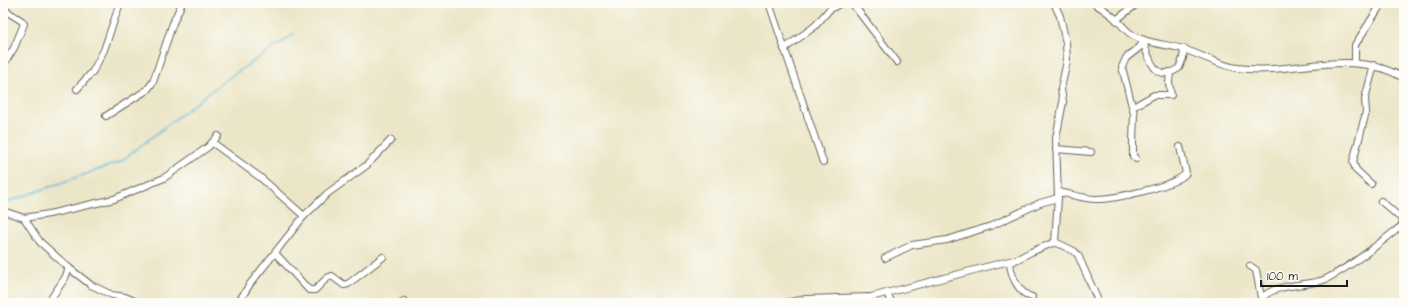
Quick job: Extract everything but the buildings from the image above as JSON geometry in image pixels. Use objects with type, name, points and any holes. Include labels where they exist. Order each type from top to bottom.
[{"type":"street","points":[[77,89],[93,71],[104,50],[120,3]]},
{"type":"street","points":[[106,116],[147,90],[153,82],[173,23],[182,3]]},
{"type":"street","points":[[768,3],[823,162]]},
{"type":"street","points":[[784,49],[815,26],[829,10],[841,3]]},
{"type":"street","points":[[852,3],[897,62]]},
{"type":"street","points":[[1054,3],[1062,22],[1066,43],[1067,61],[1061,89],[1062,102],[1056,138],[1058,195],[1055,242]]},
{"type":"street","points":[[1094,3],[1100,5],[1130,34],[1142,41],[1184,49],[1220,64],[1238,68],[1285,68],[1334,62],[1355,63],[1374,65],[1404,78]]},
{"type":"street","points":[[1116,20],[1138,3]]},
{"type":"street","points":[[1355,63],[1355,45],[1382,3]]},
{"type":"street","points":[[3,9],[22,20],[24,24],[14,48],[3,64]]},
{"type":"street","points":[[1142,41],[1152,67],[1156,70],[1170,72],[1179,68],[1183,58],[1184,49]]},
{"type":"street","points":[[1136,159],[1134,156],[1132,107],[1130,104],[1122,67],[1126,58],[1140,47],[1142,41]]},
{"type":"street","points":[[1371,184],[1356,170],[1353,162],[1366,112],[1365,99],[1374,65]]},
{"type":"street","points":[[1132,107],[1154,96],[1171,94],[1169,83],[1170,72]]},
{"type":"street","points":[[3,210],[24,218],[56,213],[114,199],[164,178],[213,143],[218,136]]},
{"type":"street","points":[[238,303],[250,284],[276,254],[304,216],[328,193],[367,166],[391,140]]},
{"type":"street","points":[[213,143],[261,178],[304,216]]},
{"type":"street","points":[[885,258],[912,245],[947,240],[991,226],[1058,195],[1094,199],[1114,197],[1172,183],[1184,176],[1186,172],[1180,147]]},
{"type":"street","points":[[1056,149],[1091,152]]},
{"type":"street","points":[[1250,266],[1256,270],[1262,301],[1290,285],[1324,279],[1382,241],[1404,222],[1381,201]]},
{"type":"street","points":[[24,218],[40,242],[69,268],[98,289],[139,303]]},
{"type":"street","points":[[785,303],[806,299],[871,297],[1013,260],[1055,242],[1069,248],[1078,255],[1099,303]]},
{"type":"street","points":[[276,254],[309,290],[315,290],[327,278],[332,276],[344,285],[348,284],[383,257]]},
{"type":"street","points":[[1013,260],[1010,263],[1013,278],[1022,291],[1028,296],[1032,297]]},
{"type":"street","points":[[48,303],[65,278],[69,268]]},
{"type":"street","points":[[887,293],[892,303]]},
{"type":"waterway","points":[[3,206],[10,201],[120,162],[224,81],[294,34]]}]
